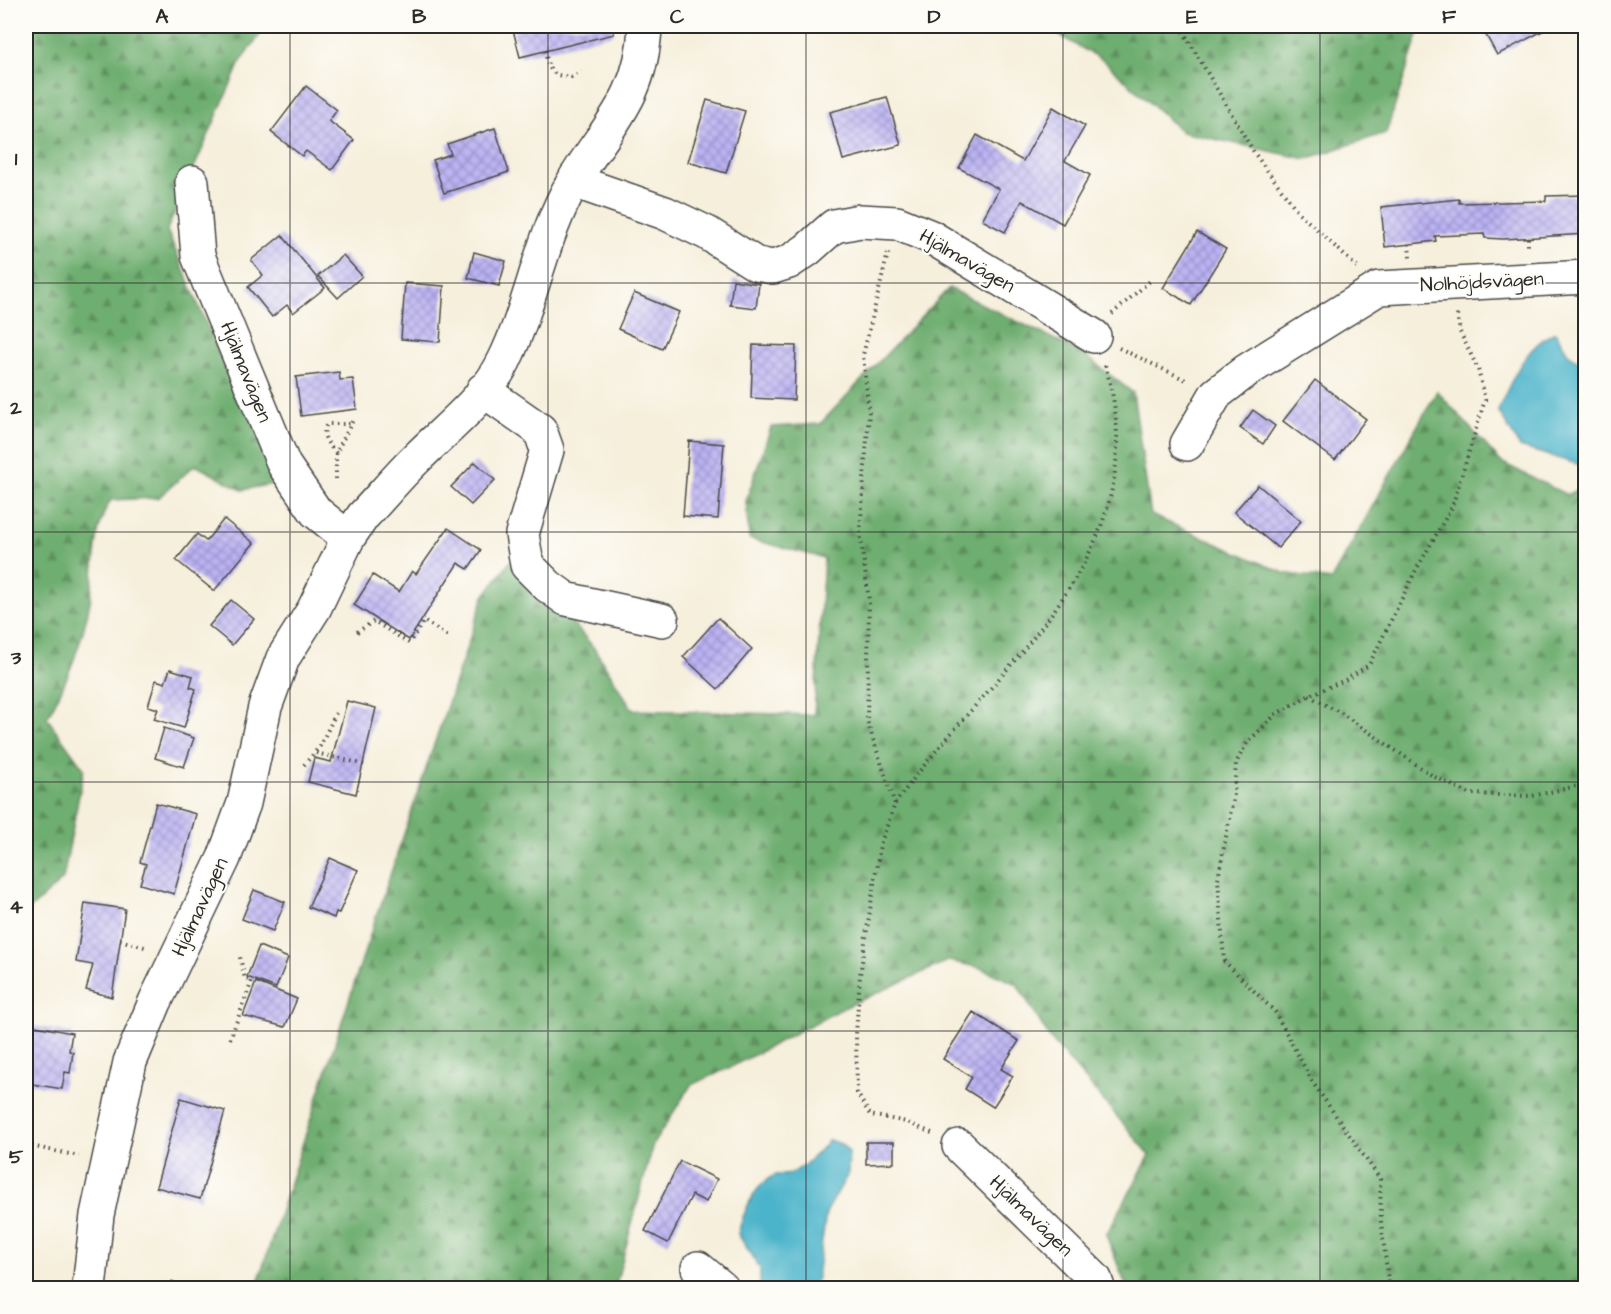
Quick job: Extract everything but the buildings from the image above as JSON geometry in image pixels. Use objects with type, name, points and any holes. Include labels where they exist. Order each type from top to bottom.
[{"type":"street","name":"Hjälmavägen","points":[[89,1288],[97,1215],[130,1062],[154,1002],[224,858],[244,802],[265,707],[282,658],[314,609],[348,538],[363,516],[396,478],[483,390],[503,364],[526,308],[552,225],[576,177],[616,122],[630,96],[644,51],[645,26]]},
{"type":"street","name":"Hjälmavägen","points":[[576,177],[588,186],[665,213],[707,233],[756,264],[773,267],[789,262],[807,250],[834,226],[860,221],[897,223],[931,237],[1094,336]]},
{"type":"street","name":"Hjälmavägen","points":[[192,182],[198,256],[284,465],[316,512],[348,538]]},
{"type":"street","name":"Nolhöjdsvägen","points":[[1379,288],[1586,277]]},
{"type":"street","points":[[1187,444],[1216,394],[1246,371],[1379,288]]},
{"type":"street","points":[[483,390],[540,430],[547,450],[522,534],[527,565],[548,586],[566,599],[662,620]]},
{"type":"street","name":"Hjälmavägen","points":[[959,1146],[1095,1279],[1098,1288]]},
{"type":"street","points":[[698,1268],[722,1288]]},
{"type":"path","points":[[1180,26],[1255,154],[1299,213],[1379,288]]},
{"type":"path","points":[[545,51],[548,66],[556,75],[571,77],[581,71]]},
{"type":"path","points":[[895,804],[867,721],[869,601],[860,532],[868,413],[863,354],[897,223]]},
{"type":"path","points":[[1094,336],[1116,308],[1150,281]]},
{"type":"path","points":[[1389,1288],[1380,1179],[1313,1083],[1275,1012],[1224,961],[1218,879],[1234,794],[1236,763],[1247,743],[1276,714],[1308,696],[1345,680],[1369,665],[1416,570],[1452,507],[1485,400],[1478,369],[1460,332],[1452,284]]},
{"type":"path","points":[[1094,336],[1216,394]]},
{"type":"path","points":[[959,1146],[908,1122],[870,1115],[857,1093],[856,1034],[860,975],[880,845],[895,804],[1070,588],[1083,570],[1103,527],[1115,484],[1119,438],[1115,396],[1094,336]]},
{"type":"path","points":[[336,453],[324,435],[324,429],[327,424],[352,422],[336,453],[336,479]]},
{"type":"path","points":[[357,632],[374,621],[410,643],[424,621],[448,636]]},
{"type":"path","points":[[1308,696],[1341,713],[1433,776],[1470,794],[1532,796],[1586,784]]},
{"type":"path","points":[[304,765],[316,753],[336,713]]},
{"type":"path","points":[[316,753],[367,765]]},
{"type":"path","points":[[230,1039],[252,981],[245,979],[239,953]]},
{"type":"path","points":[[26,1145],[107,1162]]},
{"type":"path","points":[[171,1288],[175,1277]]},
{"type":"green space","points":[[26,26],[266,26],[240,63],[167,230],[235,392],[252,406],[279,483],[242,490],[195,465],[158,498],[111,500],[105,511],[98,536],[90,602],[83,632],[67,676],[47,718],[84,769],[63,879],[26,913]]},
{"type":"green space","points":[[1017,26],[1421,26],[1386,133],[1306,159],[1182,132],[1103,60],[1055,33]]},
{"type":"green space","points":[[949,288],[1082,353],[1133,393],[1151,515],[1284,573],[1331,580],[1437,391],[1501,462],[1567,495],[1585,486],[1585,1288],[1127,1288],[1106,1235],[1150,1155],[1049,1037],[1017,984],[978,967],[948,961],[839,1010],[731,1067],[691,1085],[653,1144],[615,1288],[256,1288],[369,938],[484,596],[515,555],[594,648],[633,710],[814,715],[824,558],[749,539],[746,501],[771,427],[820,424]]},
{"type":"water","points":[[1555,332],[1569,355],[1585,365],[1585,461],[1580,465],[1520,447],[1498,410],[1527,355],[1544,338]]},
{"type":"water","points":[[829,1140],[841,1144],[849,1152],[848,1174],[826,1213],[816,1284],[813,1288],[760,1288],[760,1268],[738,1234],[750,1200],[768,1179],[775,1175],[787,1175],[794,1172]]}]
